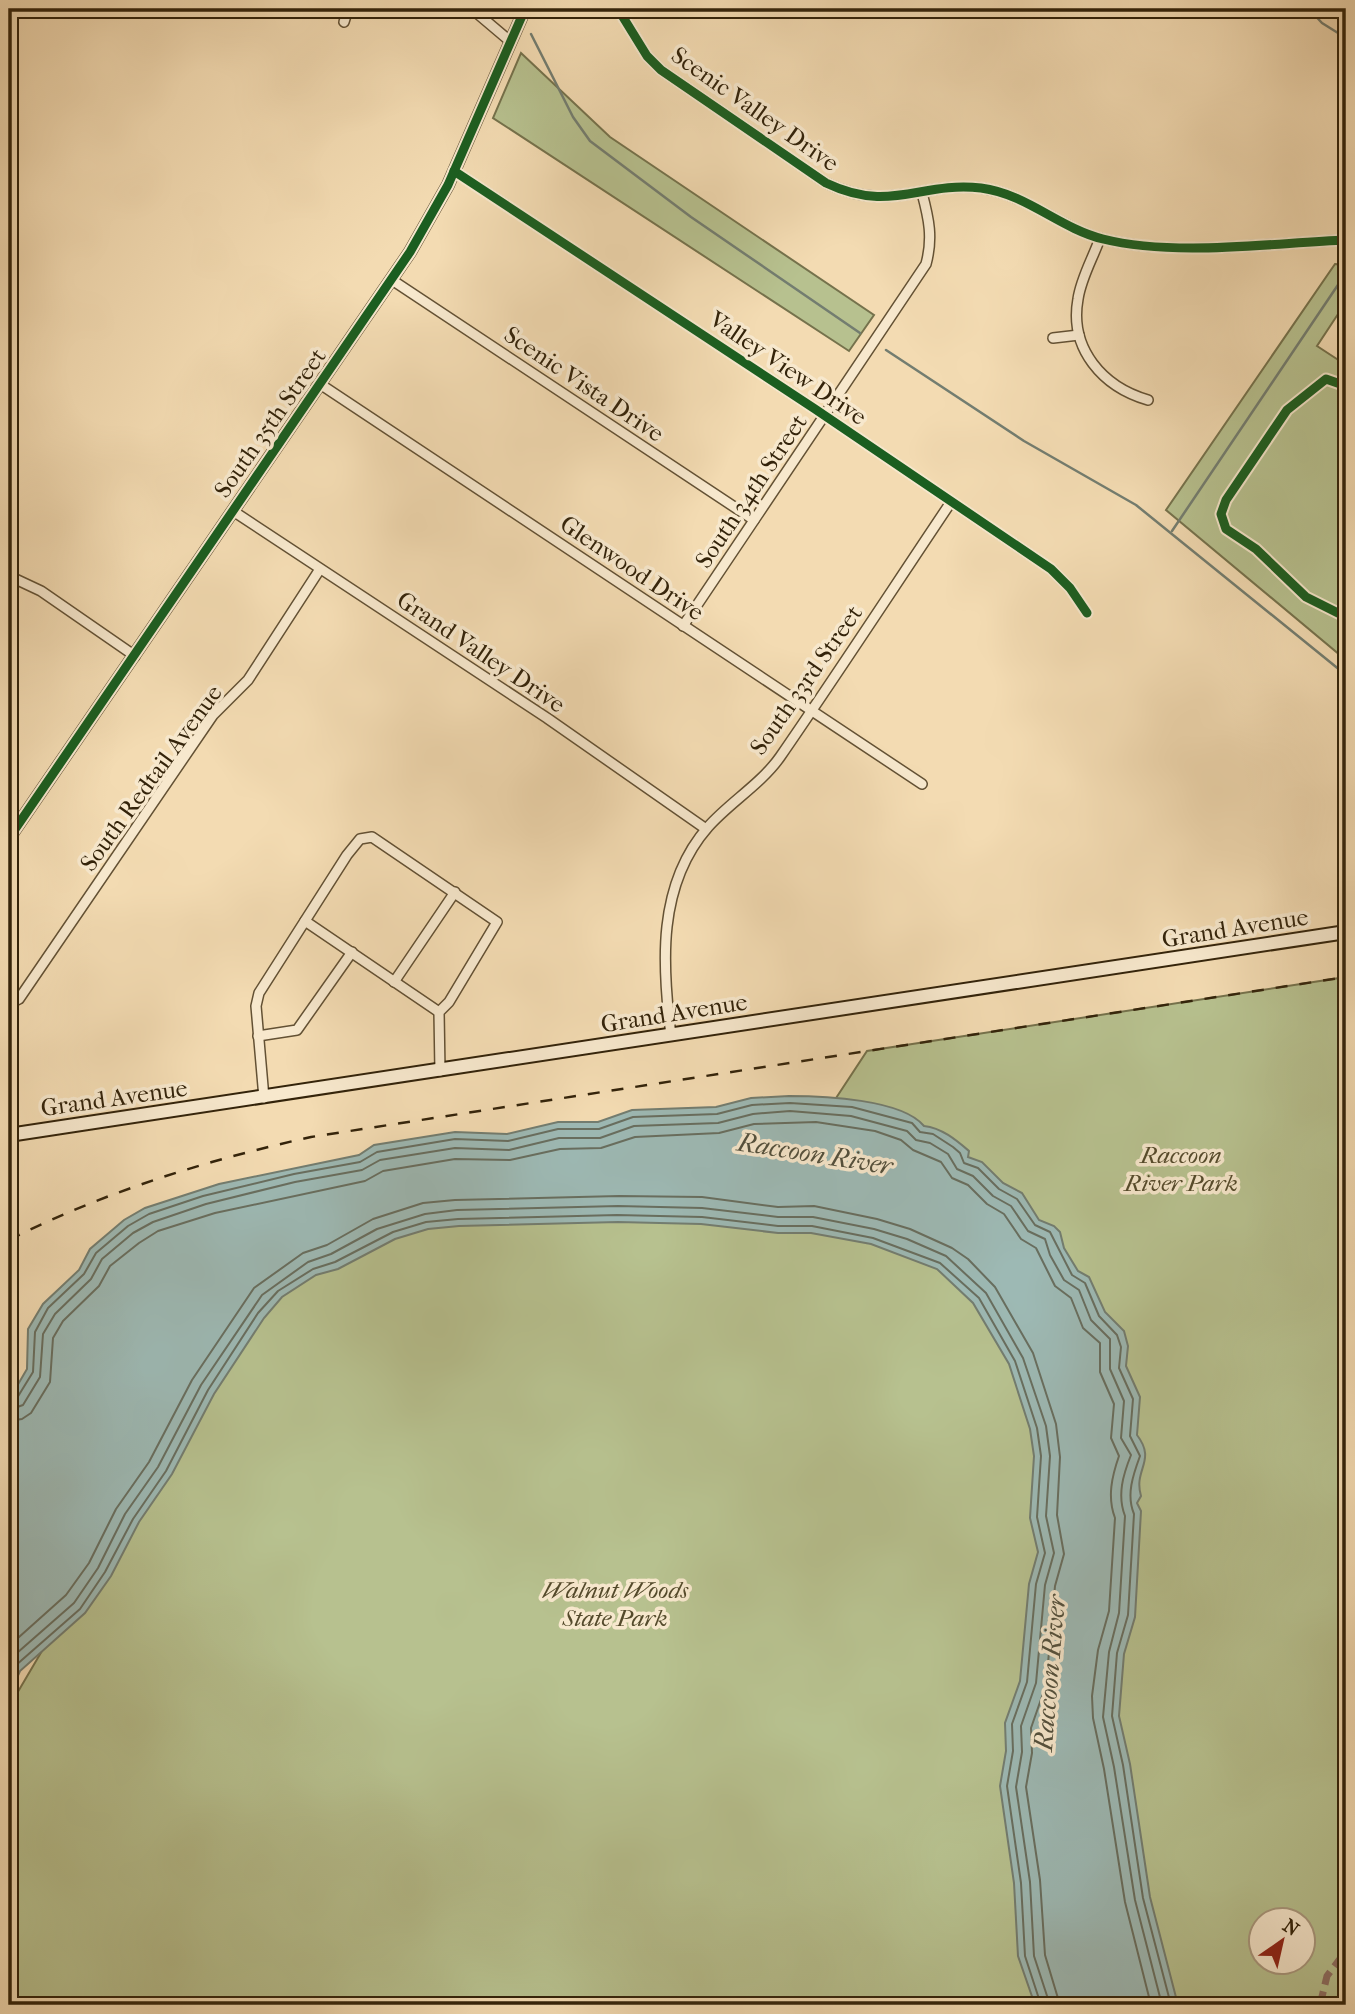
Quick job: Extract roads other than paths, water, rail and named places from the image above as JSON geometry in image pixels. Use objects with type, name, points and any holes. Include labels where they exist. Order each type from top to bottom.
[{"type":"main road","name":"Grand Avenue","points":[[9,1135],[1346,932]]},
{"type":"street","points":[[344,22],[348,9]]},
{"type":"street","points":[[472,9],[510,41]]},
{"type":"street","name":"South 35th Street","points":[[9,838],[392,280],[454,171],[525,9]]},
{"type":"street","name":"Scenic Valley Drive","points":[[618,9],[647,56],[661,70],[826,183],[862,196],[886,199],[960,187],[995,190],[1013,195],[1100,238],[1143,246],[1346,240]]},
{"type":"street","name":"Valley View Drive","points":[[454,171],[825,415],[1051,569],[1070,588],[1087,613]]},
{"type":"street","name":"South 34th Street","points":[[683,626],[926,264],[931,245],[931,222],[922,193]]},
{"type":"street","points":[[1100,238],[1078,298],[1079,335],[1090,360],[1108,381],[1122,390],[1149,400]]},
{"type":"street","name":"Scenic Vista Drive","points":[[392,280],[754,520]]},
{"type":"street","points":[[1054,338],[1079,335]]},
{"type":"street","name":"Glenwood Drive","points":[[320,384],[922,784]]},
{"type":"street","name":"South 33rd Street","points":[[671,1035],[663,970],[665,930],[678,882],[706,829],[777,761],[951,502]]},
{"type":"street","name":"Grand Valley Drive","points":[[233,511],[547,719],[706,829]]},
{"type":"street","name":"South Redtail Avenue","points":[[9,1003],[19,999],[214,715],[248,680],[320,569]]},
{"type":"street","points":[[9,576],[41,591],[135,656]]},
{"type":"street","points":[[264,1098],[256,1006],[258,993],[347,855],[360,839],[372,837],[497,922],[456,992],[439,1012],[440,1071]]},
{"type":"street","points":[[394,982],[455,892]]},
{"type":"street","points":[[305,921],[439,1012]]},
{"type":"street","points":[[258,1036],[297,1030],[352,953]]},
{"type":"water","name":"Raccoon River","points":[[751,1098],[841,1098],[881,1105],[898,1110],[924,1126],[937,1129],[954,1139],[969,1151],[968,1157],[982,1162],[1003,1183],[1022,1193],[1039,1220],[1054,1226],[1060,1232],[1064,1248],[1078,1271],[1089,1277],[1105,1312],[1124,1331],[1128,1346],[1126,1366],[1140,1397],[1137,1435],[1143,1444],[1145,1459],[1139,1487],[1141,1496],[1137,1503],[1141,1511],[1135,1617],[1124,1654],[1119,1716],[1130,1764],[1150,1897],[1178,2005],[1035,2005],[1018,1956],[1014,1883],[1000,1786],[1006,1751],[1005,1723],[1020,1681],[1029,1584],[1038,1552],[1030,1518],[1034,1456],[1030,1429],[1009,1364],[973,1303],[937,1269],[871,1244],[811,1233],[778,1233],[701,1224],[618,1222],[459,1226],[428,1229],[395,1239],[338,1269],[316,1275],[282,1297],[264,1318],[214,1394],[172,1474],[139,1522],[111,1576],[85,1613],[20,1671],[9,1696],[10,1398],[27,1369],[28,1329],[43,1304],[79,1270],[90,1249],[124,1220],[145,1208],[219,1184],[359,1155],[374,1145],[455,1132],[507,1134],[558,1122],[598,1122],[632,1110],[716,1107]]},
{"type":"waterway","points":[[1309,9],[1322,23],[1346,38]]},
{"type":"waterway","points":[[531,34],[573,117],[590,141],[691,217],[860,333]]},
{"type":"waterway","points":[[1172,531],[1346,273]]},
{"type":"waterway","points":[[886,350],[1024,441],[1136,505],[1346,675]]},
{"type":"railway","points":[[9,1240],[82,1207],[157,1179],[233,1156],[311,1137],[1346,977]]},
{"type":"park label","name":"Raccoon River Park","points":[[1181,1169]]},
{"type":"park label","name":"Walnut Woods State Park","points":[[615,1604]]}]
